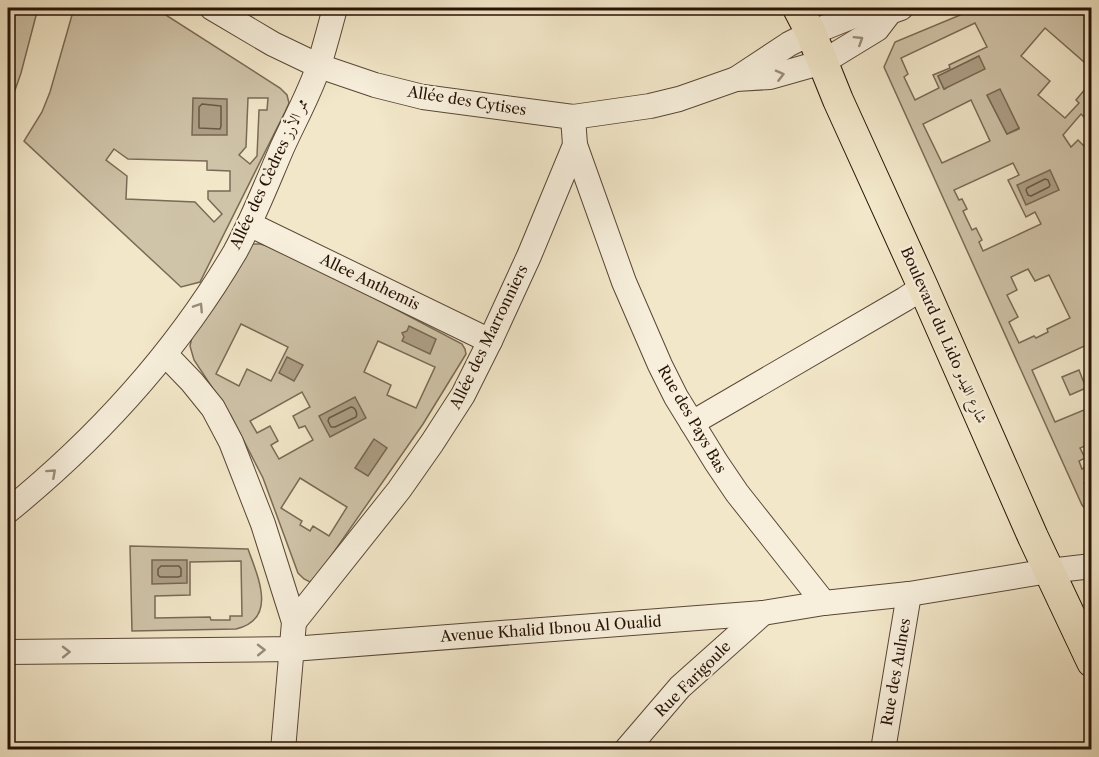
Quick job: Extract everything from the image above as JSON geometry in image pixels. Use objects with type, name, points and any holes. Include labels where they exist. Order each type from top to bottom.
[{"type":"main road","name":"Boulevard du Lido شارع الليدو","points":[[804,20],[1033,537],[1092,662]]},
{"type":"street","name":"Allée des Cytises","points":[[212,8],[273,44],[319,66],[375,85],[423,97],[573,117],[650,106],[679,99],[736,79],[789,44],[804,20],[871,9],[895,10]]},
{"type":"street","name":"Allée des Cèdres ممر الأرز","points":[[8,511],[104,425],[184,330],[234,252],[249,224],[319,66],[335,8]]},
{"type":"street","name":"Allée des Cytises","points":[[736,79],[770,78],[824,62],[877,29],[895,10]]},
{"type":"street","name":"Allée des Marronniers","points":[[294,622],[399,490],[462,395],[529,256],[575,145],[573,117]]},
{"type":"street","name":"Rue des Pays Bas","points":[[575,145],[624,282],[676,397],[737,493],[824,603]]},
{"type":"street","name":"Allee Anthemis","points":[[249,224],[490,341]]},
{"type":"street","points":[[692,423],[923,287]]},
{"type":"street","points":[[166,354],[213,408],[231,442],[263,524],[294,622],[284,750]]},
{"type":"street","name":"Avenue Khalid Ibnou Al Oualid","points":[[8,652],[292,649],[763,613],[824,603],[909,594],[1092,566]]},
{"type":"street","name":"Rue des Aulnes","points":[[883,750],[909,594]]},
{"type":"street","name":"Rue Farigoule","points":[[626,750],[680,687],[763,613]]},
{"type":"shaded area","points":[[8,8],[38,8],[21,73],[8,110]]},
{"type":"shaded area","points":[[74,8],[155,8],[280,88],[287,95],[289,103],[285,112],[200,282],[181,287],[24,141],[42,112]],"holes":[[[248,98],[268,98],[267,110],[259,110],[257,156],[250,164],[239,155],[246,147]],[[114,149],[128,159],[207,161],[207,170],[230,171],[230,191],[208,191],[208,199],[222,214],[214,222],[195,202],[126,199],[127,176],[106,160]]]},
{"type":"shaded area","points":[[977,8],[1091,8],[1091,68],[1045,28],[1021,56],[1050,81],[1038,95],[1065,118],[1079,103],[1076,100],[1091,82],[1091,124],[1081,114],[1063,135],[1071,147],[1078,140],[1091,153],[1091,343],[1032,370],[1055,422],[1091,407],[1091,449],[1089,444],[1080,448],[1085,458],[1079,461],[1082,469],[1085,467],[1091,480],[1084,483],[1091,496],[1091,516],[1082,505],[884,67],[895,42]],"holes":[[[975,23],[987,47],[933,75],[939,88],[915,100],[904,77],[908,74],[901,58]],[[979,56],[945,89],[938,76]],[[987,95],[1019,128],[1007,134]],[[971,100],[990,141],[942,163],[923,124]],[[1013,163],[1019,175],[1008,180],[1026,217],[1035,212],[1041,224],[983,251],[979,242],[982,240],[976,228],[972,230],[963,211],[967,209],[962,199],[959,200],[954,190]],[[1028,269],[1035,281],[1049,275],[1070,318],[1047,329],[1048,332],[1036,338],[1034,336],[1019,343],[1009,322],[1018,317],[1007,295],[1017,290],[1011,277]]]},
{"type":"shaded area","points":[[253,244],[268,246],[365,293],[462,344],[466,354],[423,424],[315,579],[310,582],[298,573],[263,478],[231,416],[194,360],[190,346],[192,337]],"holes":[[[241,324],[288,347],[271,381],[247,369],[239,386],[216,374]],[[378,341],[435,367],[416,408],[387,395],[391,385],[364,372]],[[302,392],[310,407],[293,416],[299,428],[305,426],[313,440],[279,459],[271,445],[278,441],[270,426],[257,433],[250,421]],[[300,478],[347,507],[329,536],[313,526],[310,531],[300,525],[302,521],[281,508]]]},
{"type":"shaded area","points":[[1079,370],[1086,388],[1070,395],[1062,377]]},
{"type":"shaded area","points":[[130,546],[248,549],[262,596],[257,616],[249,624],[236,629],[132,631]],"holes":[[[241,561],[242,616],[230,616],[230,620],[211,620],[210,617],[155,618],[155,596],[190,595],[190,562]]]},
{"type":"water","points":[[979,56],[985,69],[944,89],[938,76]]},
{"type":"water","points":[[1000,89],[1019,128],[1007,134],[987,95]]},
{"type":"water","points":[[193,98],[227,99],[227,135],[192,135]]},
{"type":"water","points":[[1050,170],[1059,190],[1026,205],[1017,185]]},
{"type":"water","points":[[409,326],[436,339],[430,354],[402,341],[404,337],[402,333],[407,331]]},
{"type":"water","points":[[287,357],[303,365],[294,381],[279,373]]},
{"type":"water","points":[[355,397],[366,418],[330,437],[319,416]]},
{"type":"water","points":[[374,439],[387,448],[368,476],[355,468]]},
{"type":"water","points":[[152,560],[187,560],[187,583],[152,584]]}]
